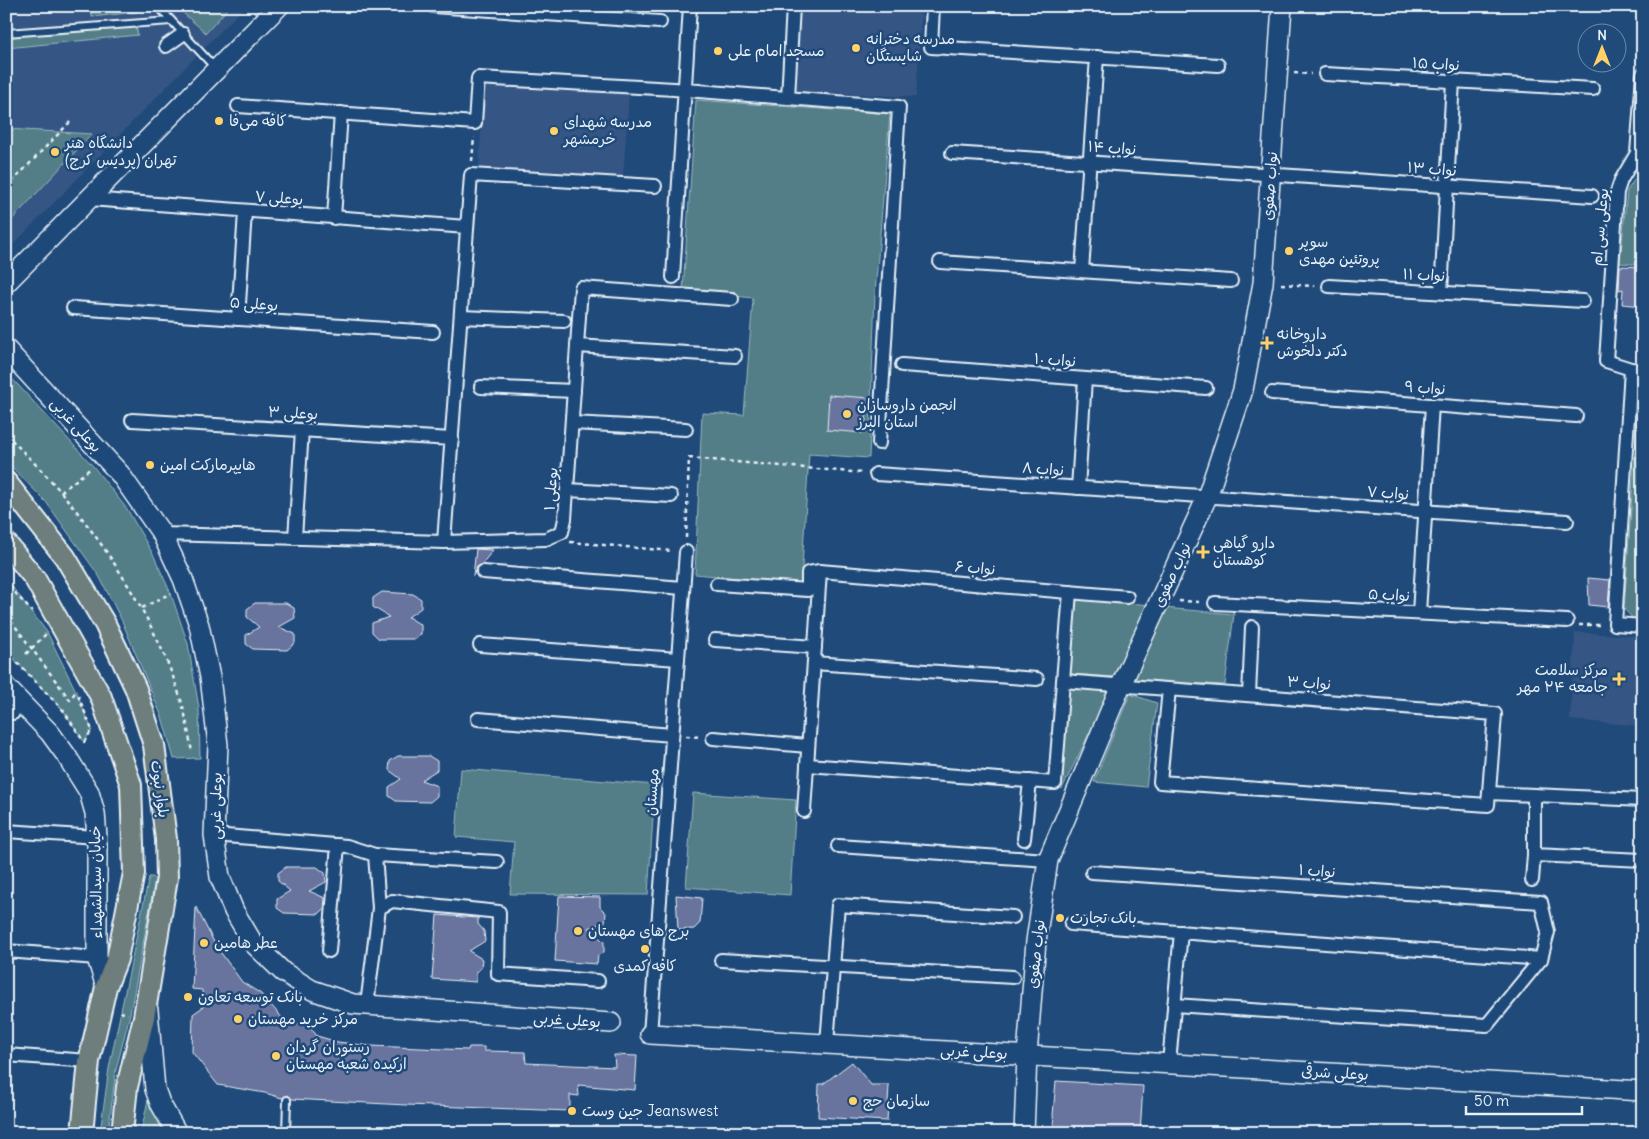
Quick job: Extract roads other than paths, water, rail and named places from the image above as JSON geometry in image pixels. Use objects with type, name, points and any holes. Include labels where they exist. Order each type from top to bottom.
[{"type":"main road","name":"بلوار نبوت","points":[[6,482],[65,557],[105,624],[136,689],[154,746],[166,838],[167,878],[148,999],[127,1088],[122,1133]]},
{"type":"main road","name":"بلوار نبوت","points":[[6,543],[35,579],[101,698],[131,785],[134,873],[117,959],[106,987],[89,1061],[82,1133]]},
{"type":"main road","points":[[133,840],[137,849],[148,854],[155,853],[162,848],[166,838]]},
{"type":"main road","points":[[134,873],[141,866],[152,863],[162,868],[167,878]]},
{"type":"street","points":[[6,283],[279,6]]},
{"type":"street","points":[[433,6],[660,22]]},
{"type":"street","points":[[673,277],[690,6]]},
{"type":"street","points":[[788,98],[793,6]]},
{"type":"street","points":[[933,6],[931,47],[1218,66]]},
{"type":"street","name":"نواب صفوی","points":[[1024,1133],[1027,1055],[1036,941],[1048,860],[1121,685],[1207,497],[1242,390],[1263,283],[1282,6]]},
{"type":"street","points":[[166,46],[183,34]]},
{"type":"street","points":[[1082,271],[1097,58]]},
{"type":"street","name":"نواب ۱۵","points":[[1325,74],[1593,89]]},
{"type":"street","name":"بوعلی سی ام","points":[[1637,370],[1606,360],[1617,192],[1621,180],[1640,153],[1643,74]]},
{"type":"street","points":[[238,106],[475,123],[478,78],[685,90],[899,107],[879,443]]},
{"type":"street","points":[[1441,292],[1453,81]]},
{"type":"street","points":[[334,218],[341,113]]},
{"type":"street","name":"نواب ۱۴","points":[[952,153],[1270,175]]},
{"type":"street","points":[[162,534],[444,542],[471,175],[655,186]]},
{"type":"street","name":"نواب ۱۳","points":[[1270,175],[1592,196]]},
{"type":"street","name":"بوعلی ۷","points":[[89,199],[467,228]]},
{"type":"street","points":[[238,319],[245,212]]},
{"type":"street","points":[[940,262],[1231,281]]},
{"type":"street","name":"نواب ۱۱","points":[[1329,286],[1583,301]]},
{"type":"street","name":"بوعلی ۱","points":[[444,542],[546,539],[562,532],[568,490],[581,288],[732,299]]},
{"type":"street","name":"بوعلی ۵","points":[[73,308],[433,332]]},
{"type":"street","points":[[461,318],[564,321]]},
{"type":"street","points":[[577,346],[735,356]]},
{"type":"street","name":"بوعلی غربی","points":[[6,349],[120,474],[162,534],[183,579],[199,625],[210,677],[218,745],[214,835],[220,877],[234,911],[253,943],[283,972],[312,990],[353,1004],[611,1023]]},
{"type":"street","name":"نواب ۱۰","points":[[902,366],[1206,388]]},
{"type":"street","points":[[1637,370],[1615,624],[1643,626]]},
{"type":"street","points":[[1078,488],[1086,379]]},
{"type":"street","points":[[481,387],[574,391]]},
{"type":"street","name":"نواب ۹","points":[[1272,393],[1576,416]]},
{"type":"street","points":[[1419,613],[1432,405]]},
{"type":"street","name":"بوعلی ۳","points":[[132,420],[452,439]]},
{"type":"street","points":[[572,423],[686,429]]},
{"type":"street","points":[[295,538],[302,430]]},
{"type":"street","name":"نواب ۸","points":[[876,474],[1207,497]]},
{"type":"street","points":[[568,490],[671,496]]},
{"type":"street","name":"نواب ۷","points":[[1207,497],[1567,521]]},
{"type":"street","name":"مهستان","points":[[650,1034],[686,552]]},
{"type":"street","points":[[717,584],[808,590],[808,573],[820,571],[804,811]]},
{"type":"street","name":"نواب ۶","points":[[820,571],[1127,597]]},
{"type":"street","points":[[483,572],[683,588]]},
{"type":"street","points":[[807,765],[1055,783],[1070,592]]},
{"type":"street","name":"نواب ۵","points":[[1215,603],[1568,621]]},
{"type":"street","points":[[1250,695],[1252,627]]},
{"type":"street","points":[[714,640],[815,647]]},
{"type":"street","points":[[480,645],[678,659]]},
{"type":"street","points":[[814,663],[1037,679]]},
{"type":"street","name":"نواب ۳","points":[[1063,681],[1495,714],[1488,799]]},
{"type":"street","name":"خیابان سیدالشهداء","points":[[6,687],[50,732],[89,792],[95,813],[97,837],[97,958],[106,987]]},
{"type":"street","points":[[1169,690],[1160,782],[1488,799],[1534,795],[1643,800]]},
{"type":"street","points":[[478,719],[672,735]]},
{"type":"street","points":[[713,738],[808,746]]},
{"type":"street","points":[[1024,839],[1030,781]]},
{"type":"street","points":[[1532,880],[1534,795]]},
{"type":"street","points":[[6,831],[97,837]]},
{"type":"street","points":[[214,835],[347,846],[375,855],[497,862]]},
{"type":"street","points":[[329,950],[338,845]]},
{"type":"street","points":[[838,846],[1048,860]]},
{"type":"street","points":[[367,1005],[379,908],[375,855]]},
{"type":"street","points":[[1534,855],[1643,860]]},
{"type":"street","name":"نواب ۱","points":[[1092,872],[1541,902],[1548,932],[1541,958]]},
{"type":"street","points":[[379,908],[392,901],[499,912],[498,974],[598,981]]},
{"type":"street","points":[[827,1043],[838,905],[1013,917]]},
{"type":"street","points":[[1071,924],[1541,958]]},
{"type":"street","points":[[1169,1063],[1181,932]]},
{"type":"street","points":[[6,951],[97,958]]},
{"type":"street","points":[[1174,1005],[1487,1025],[1541,958]]},
{"type":"street","points":[[722,960],[1013,977]]},
{"type":"street","points":[[148,999],[155,1088],[160,1103],[177,1133]]},
{"type":"street","name":"بوعلی غربی","points":[[650,1034],[1027,1055]]},
{"type":"street","points":[[6,1055],[89,1061]]},
{"type":"street","name":"بوعلی شرقی","points":[[1027,1055],[1643,1091]]},
{"type":"lane","points":[[158,6],[217,70]]},
{"type":"lane","points":[[6,33],[171,21]]},
{"type":"lane","points":[[286,1133],[287,1100]]},
{"type":"place","name":"مدرسه دخترانه شایستگان","points":[[856,48]]},
{"type":"place","name":"مسجد امام علی","points":[[718,51]]},
{"type":"place","name":"کافه می‌فا","points":[[219,121]]},
{"type":"place","name":"مدرسه شهدای خرمشهر","points":[[554,131]]},
{"type":"place","name":"دانشگاه هنر تهران (پردیس کرج)","points":[[55,152]]},
{"type":"place","name":"سوپر پروتئین مهدی","points":[[1289,251]]},
{"type":"place","name":"داروخانه دکتر دلخوش","points":[[1267,343]]},
{"type":"place","name":"انجمن داروسازان استان البرز","points":[[847,414]]},
{"type":"place","name":"هایپرمارکت امین","points":[[150,465]]},
{"type":"place","name":"دارو گیاهی کوهستان","points":[[1203,552]]},
{"type":"place","name":"مرکز سلامت جامعه ۲۴ مهر","points":[[1619,679]]},
{"type":"place","name":"بانک تجارت","points":[[1060,918]]},
{"type":"place","name":"برج های مهستان","points":[[578,931]]},
{"type":"place","name":"عطر هامین","points":[[204,943]]},
{"type":"place","name":"کافه کمدی","points":[[645,949]]},
{"type":"place","name":"بانک توسعه تعاون","points":[[188,997]]},
{"type":"place","name":"مرکز خرید مهستان","points":[[238,1019]]},
{"type":"place","name":"رستوران گردان ارکیده شعبه مهستان","points":[[276,1056]]},
{"type":"place","name":"سازمان حج","points":[[853,1101]]},
{"type":"place","name":"جین وست Jeanswest","points":[[572,1111]]}]
